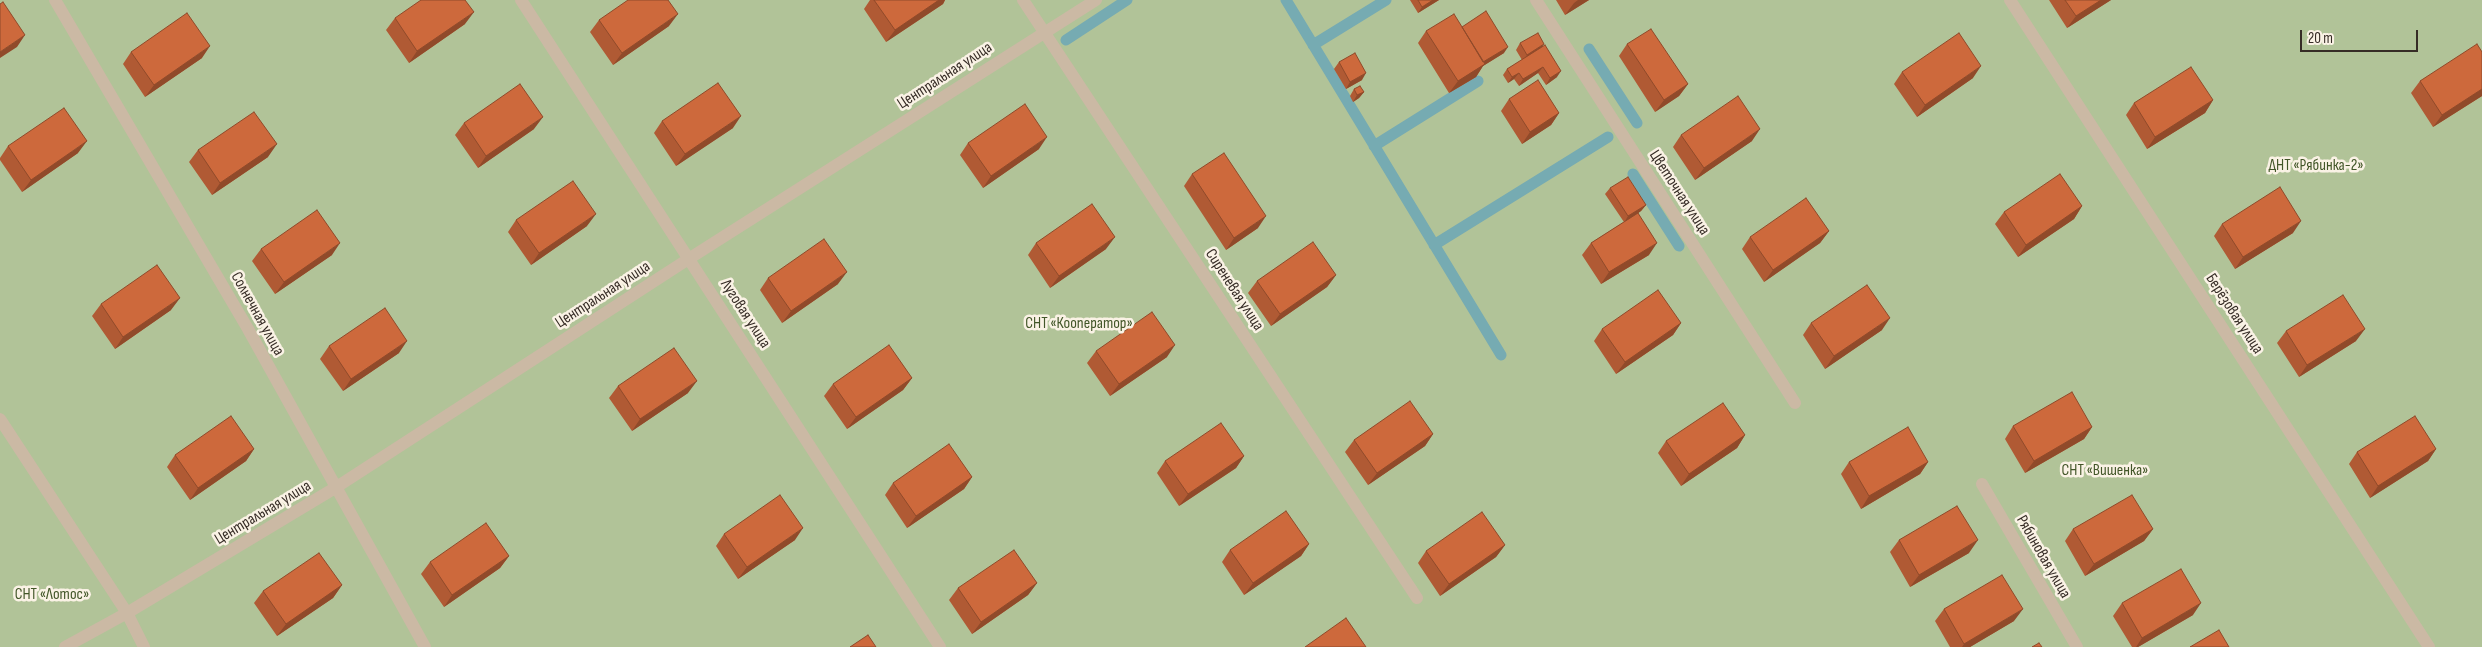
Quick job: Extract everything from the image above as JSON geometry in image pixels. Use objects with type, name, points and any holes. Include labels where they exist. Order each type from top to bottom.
[{"type":"street","name":"Солнечная улица","points":[[55,0],[248,329],[334,488],[425,647]]},
{"type":"street","name":"Луговая улица","points":[[521,0],[690,258],[940,647]]},
{"type":"street","name":"Сиреневая улица","points":[[1023,0],[1417,598]]},
{"type":"street","name":"Центральная улица","points":[[65,647],[126,614],[334,488],[690,258],[1096,0]]},
{"type":"street","name":"Цветочная улица","points":[[1536,0],[1796,403]]},
{"type":"street","name":"Берёзовая улица","points":[[2010,0],[2430,647]]},
{"type":"street","points":[[0,419],[126,614],[144,647]]},
{"type":"street","name":"Рябиновая улица","points":[[1982,484],[2077,647]]},
{"type":"green space","name":"СНТ «Кооператор»","points":[[0,0],[2482,0],[2482,647],[0,647]]},
{"type":"building","points":[[421,0],[465,0],[474,12],[417,51],[395,18]]},
{"type":"building","points":[[628,0],[668,0],[678,14],[622,53],[599,20]]},
{"type":"building","points":[[874,0],[939,0],[895,30]]},
{"type":"building","points":[[1418,0],[1433,0],[1422,7]]},
{"type":"building","points":[[2065,0],[2101,0],[2076,16]]},
{"type":"building","points":[[3,2],[25,35],[0,52],[0,4]]},
{"type":"building","points":[[1486,11],[1508,47],[1483,62],[1462,27]]},
{"type":"building","points":[[187,13],[210,46],[154,85],[131,52]]},
{"type":"building","points":[[1454,14],[1485,64],[1458,81],[1426,31]]},
{"type":"building","points":[[1651,29],[1688,84],[1664,100],[1627,44]]},
{"type":"building","points":[[1538,33],[1544,44],[1527,55],[1520,43]]},
{"type":"building","points":[[1959,33],[1981,66],[1925,105],[1902,72]]},
{"type":"building","points":[[2477,44],[2482,52],[2482,89],[2442,115],[2420,81]]},
{"type":"building","points":[[1545,45],[1561,71],[1550,78],[1543,67],[1523,79],[1519,73],[1512,77],[1507,69]]},
{"type":"building","points":[[1355,53],[1366,73],[1350,82],[1339,62]]},
{"type":"building","points":[[2191,67],[2213,100],[2155,137],[2134,103]]},
{"type":"building","points":[[1538,80],[1559,113],[1530,132],[1509,99]]},
{"type":"building","points":[[718,83],[741,116],[685,154],[662,121]]},
{"type":"building","points":[[520,84],[543,117],[486,156],[464,123]]},
{"type":"building","points":[[1360,86],[1364,92],[1357,95],[1354,89]]},
{"type":"building","points":[[1738,96],[1760,129],[1704,168],[1681,135]]},
{"type":"building","points":[[1025,104],[1047,137],[991,176],[968,143]]},
{"type":"building","points":[[64,108],[87,141],[31,180],[8,146]]},
{"type":"building","points":[[254,112],[277,144],[220,183],[198,150]]},
{"type":"building","points":[[1224,153],[1266,216],[1234,238],[1192,174]]},
{"type":"building","points":[[2060,174],[2082,206],[2026,245],[2004,212]]},
{"type":"building","points":[[1628,177],[1646,205],[1628,216],[1610,188]]},
{"type":"building","points":[[573,181],[596,214],[539,253],[516,220]]},
{"type":"building","points":[[2280,187],[2301,221],[2243,257],[2222,224]]},
{"type":"building","points":[[1806,198],[1829,231],[1773,270],[1750,237]]},
{"type":"building","points":[[1092,204],[1115,237],[1059,276],[1036,243]]},
{"type":"building","points":[[317,210],[340,243],[284,282],[261,249]]},
{"type":"building","points":[[1638,213],[1657,243],[1609,272],[1591,243]]},
{"type":"building","points":[[824,239],[847,272],[791,311],[768,278]]},
{"type":"building","points":[[1313,242],[1336,275],[1280,314],[1257,281]]},
{"type":"building","points":[[157,265],[180,298],[123,337],[101,304]]},
{"type":"building","points":[[1867,285],[1890,318],[1834,356],[1811,323]]},
{"type":"building","points":[[1658,290],[1681,323],[1625,362],[1602,329]]},
{"type":"building","points":[[2343,295],[2365,329],[2307,365],[2286,331]]},
{"type":"building","points":[[385,308],[407,341],[351,379],[329,346]]},
{"type":"building","points":[[1152,312],[1175,345],[1119,384],[1096,351]]},
{"type":"building","points":[[889,345],[912,378],[856,417],[833,384]]},
{"type":"building","points":[[674,348],[697,381],[640,419],[618,386]]},
{"type":"building","points":[[2072,392],[2092,427],[2034,461],[2013,426]]},
{"type":"building","points":[[1410,401],[1433,434],[1377,473],[1354,440]]},
{"type":"building","points":[[1723,403],[1745,435],[1689,474],[1666,441]]},
{"type":"building","points":[[231,416],[254,449],[198,488],[175,455]]},
{"type":"building","points":[[2415,416],[2436,449],[2378,486],[2357,452]]},
{"type":"building","points":[[1221,423],[1244,456],[1188,494],[1165,461]]},
{"type":"building","points":[[1908,427],[1928,462],[1869,496],[1849,462]]},
{"type":"building","points":[[949,444],[972,477],[916,516],[893,483]]},
{"type":"building","points":[[780,495],[803,528],[747,567],[724,534]]},
{"type":"building","points":[[2132,495],[2153,529],[2094,564],[2073,529]]},
{"type":"building","points":[[1957,506],[1978,540],[1919,575],[1899,540]]},
{"type":"building","points":[[1286,511],[1309,544],[1253,583],[1230,550]]},
{"type":"building","points":[[1482,512],[1505,545],[1449,584],[1426,551]]},
{"type":"building","points":[[486,523],[509,556],[452,595],[430,562]]},
{"type":"building","points":[[1014,550],[1037,583],[981,622],[958,588]]},
{"type":"building","points":[[319,553],[342,585],[286,624],[263,591]]},
{"type":"building","points":[[2181,569],[2201,603],[2142,638],[2122,603]]},
{"type":"building","points":[[2002,575],[2023,609],[1964,644],[1944,609]]},
{"type":"building","points":[[1346,618],[1366,647],[1305,647]]},
{"type":"building","points":[[2219,630],[2229,647],[2190,647]]},
{"type":"building","points":[[868,635],[876,647],[850,647]]},
{"type":"building","points":[[2039,643],[2042,647],[2032,647]]},
{"type":"waterway","points":[[1066,40],[1127,0]]},
{"type":"waterway","points":[[1286,0],[1501,355]]},
{"type":"waterway","points":[[1313,45],[1386,0]]},
{"type":"waterway","points":[[1589,49],[1637,123]]},
{"type":"waterway","points":[[1374,146],[1478,81]]},
{"type":"waterway","points":[[1434,245],[1608,137]]},
{"type":"waterway","points":[[1633,174],[1679,246]]},
{"type":"park label","name":"ДНТ «Рябинка-2»","points":[[2316,166]]},
{"type":"park label","name":"СНТ «Вишенка»","points":[[2105,471]]},
{"type":"park label","name":"СНТ «Лотос»","points":[[52,595]]}]
